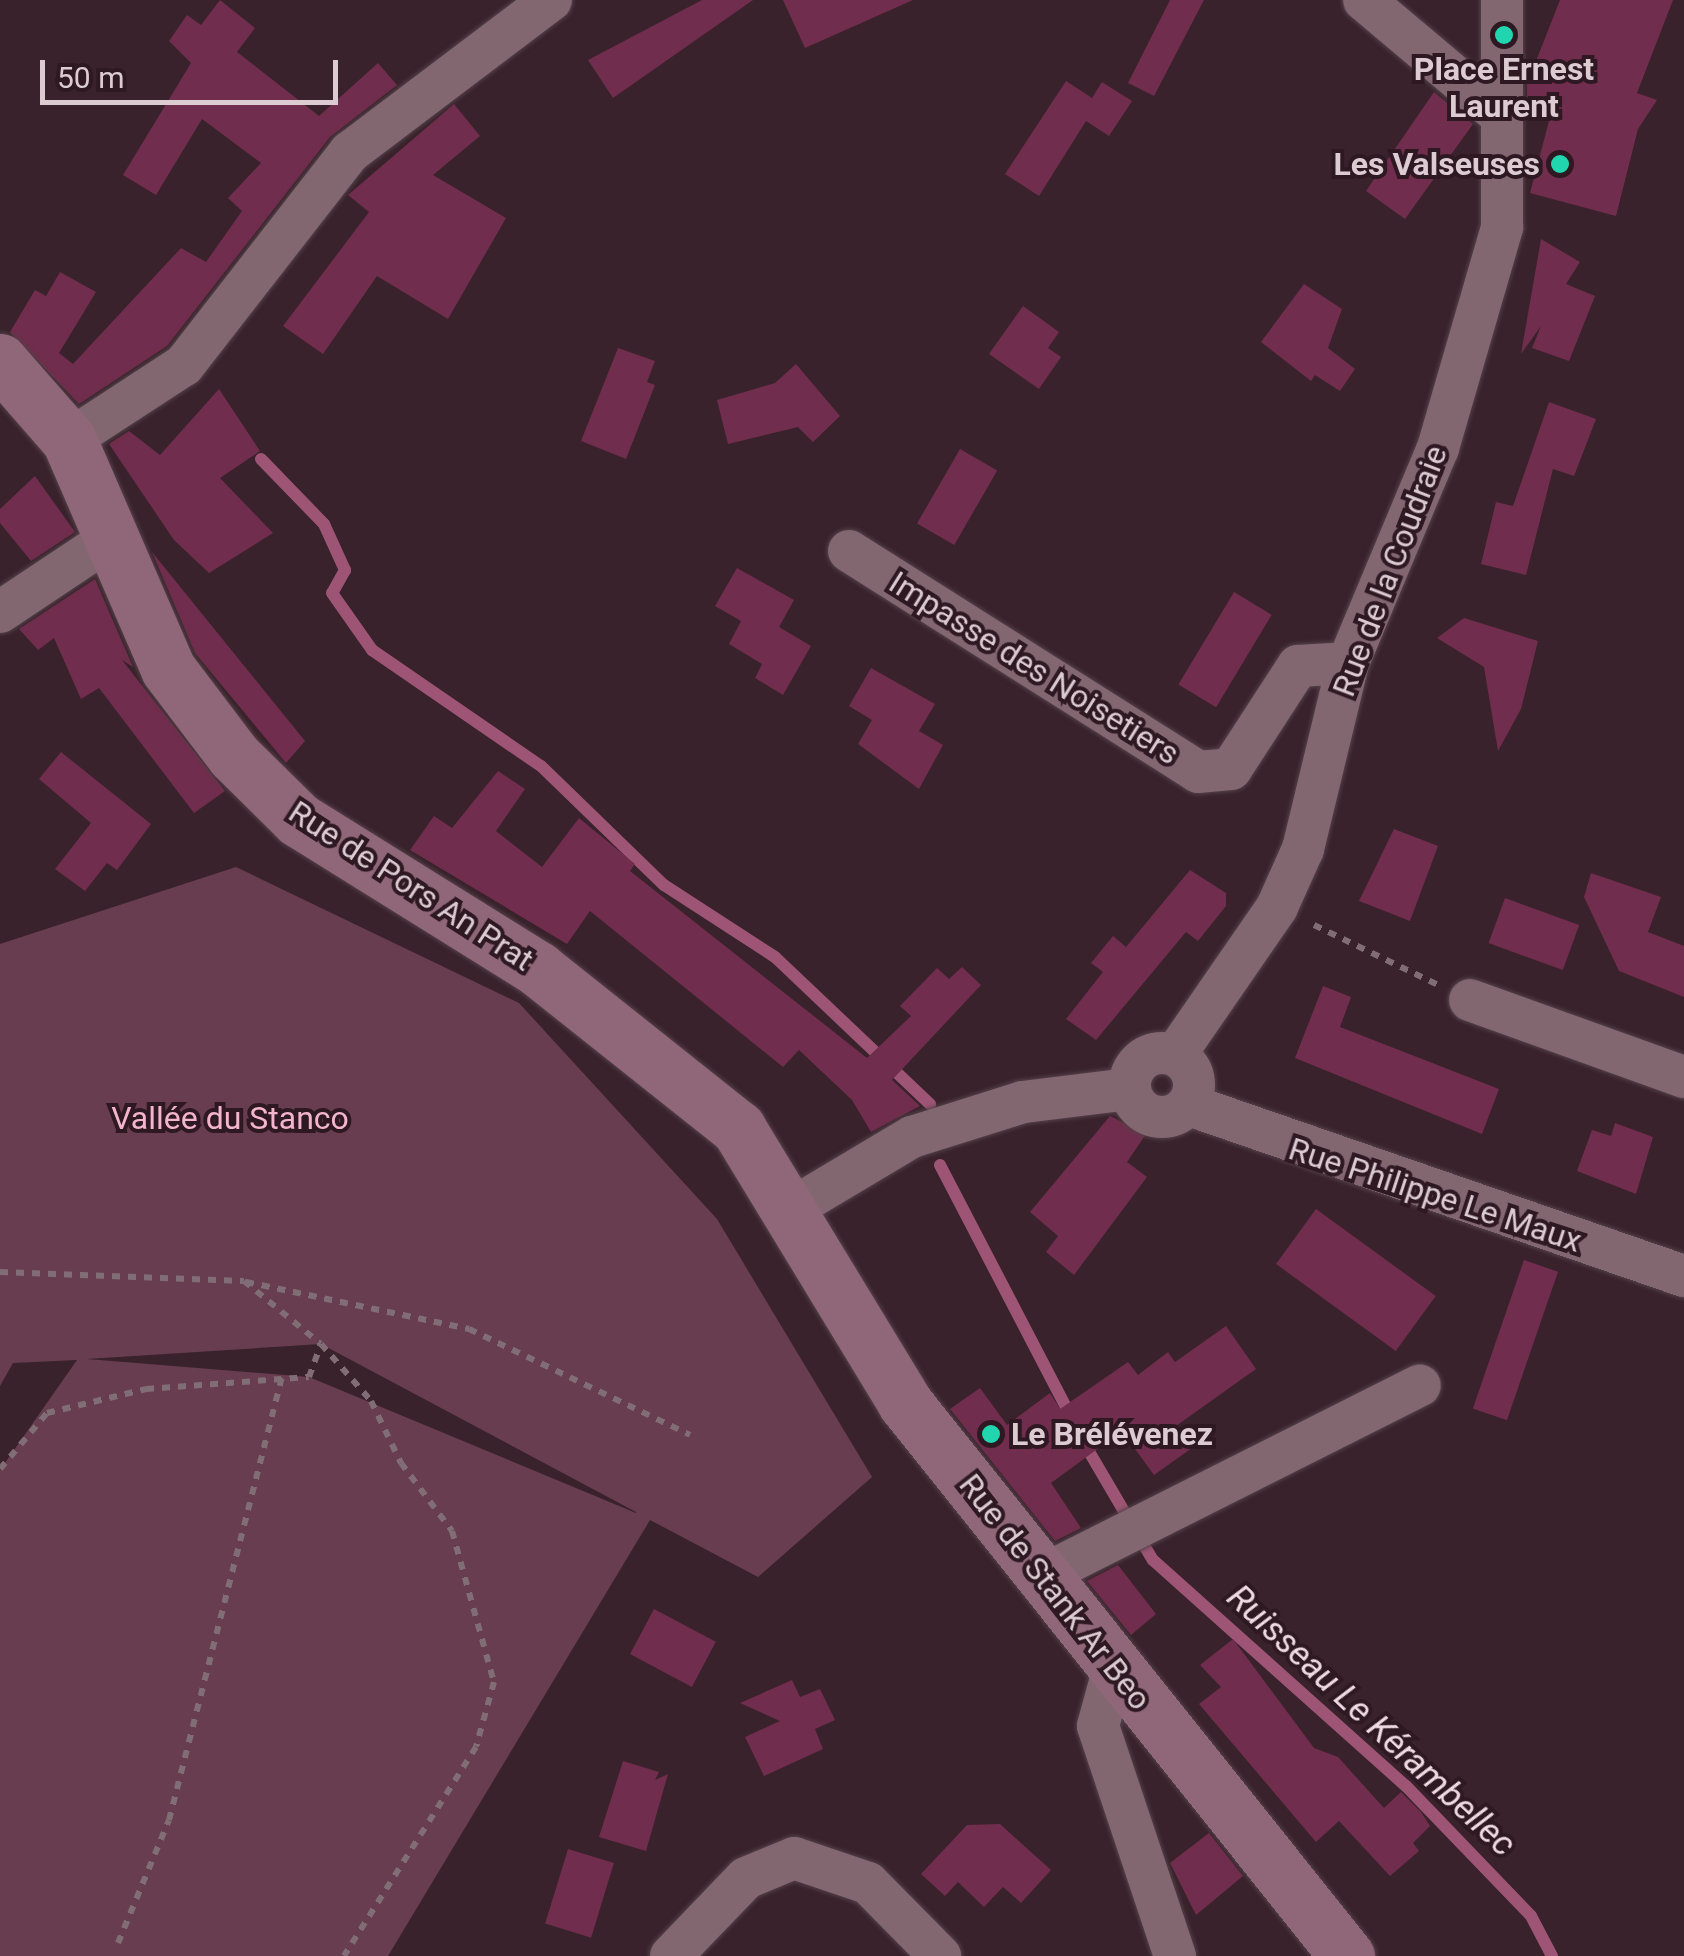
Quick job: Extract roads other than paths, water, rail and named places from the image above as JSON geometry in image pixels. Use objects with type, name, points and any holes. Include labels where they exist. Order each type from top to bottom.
[{"type":"street","points":[[69,440],[184,365],[350,152],[552,0]]},
{"type":"street","points":[[1364,0],[1431,50],[1498,114]]},
{"type":"street","points":[[1431,50],[1500,9]]},
{"type":"street","points":[[1498,114],[1500,9]]},
{"type":"street","name":"Rue de la Coudraie","points":[[1175,1055],[1277,907],[1303,849],[1348,663],[1438,448],[1502,227],[1498,114]]},
{"type":"street","name":"Rue de Pors An Prat","points":[[0,362],[69,440],[108,540],[168,669],[234,756],[299,820],[538,969],[738,1128],[791,1209]]},
{"type":"street","points":[[0,612],[108,540]]},
{"type":"street","name":"Impasse des Noisetiers","points":[[849,551],[1198,772],[1231,769],[1298,666],[1348,663]]},
{"type":"street","points":[[1470,1000],[1684,1078]]},
{"type":"street","points":[[1152,1054],[1175,1055],[1196,1087],[1188,1105],[1153,1117],[1129,1089],[1134,1067],[1152,1054]]},
{"type":"street","points":[[791,1209],[912,1137],[1022,1102],[1129,1089]]},
{"type":"street","name":"Rue Philippe Le Maux","points":[[1188,1105],[1684,1276]]},
{"type":"street","name":"Rue de Stank Ar Beo","points":[[791,1209],[905,1403],[1113,1671],[1347,1956]]},
{"type":"street","points":[[1041,1576],[1420,1385]]},
{"type":"street","points":[[1113,1671],[1098,1726],[1175,1956]]},
{"type":"street","points":[[671,1956],[746,1878],[794,1858],[868,1883],[940,1956]]},
{"type":"waterway","name":"Ruisseau Le Kérambellec","points":[[261,459],[324,524],[345,570],[332,593],[372,650],[541,766],[664,885],[775,957],[930,1104]]},
{"type":"waterway","name":"Ruisseau Le Kérambellec","points":[[940,1165],[1073,1421]]},
{"type":"waterway","name":"Ruisseau Le Kérambellec","points":[[1084,1443],[1131,1523]]},
{"type":"waterway","name":"Ruisseau Le Kérambellec","points":[[1139,1537],[1153,1560],[1406,1786],[1531,1916],[1552,1956]]},
{"type":"place","name":"Place Ernest Laurent","points":[[1504,35]]},
{"type":"place","name":"Les Valseuses","points":[[1560,164]]},
{"type":"place","name":"Le Brélévenez","points":[[991,1434]]},
{"type":"park label","name":"Vallée du Stanco","points":[[230,1118]]}]
